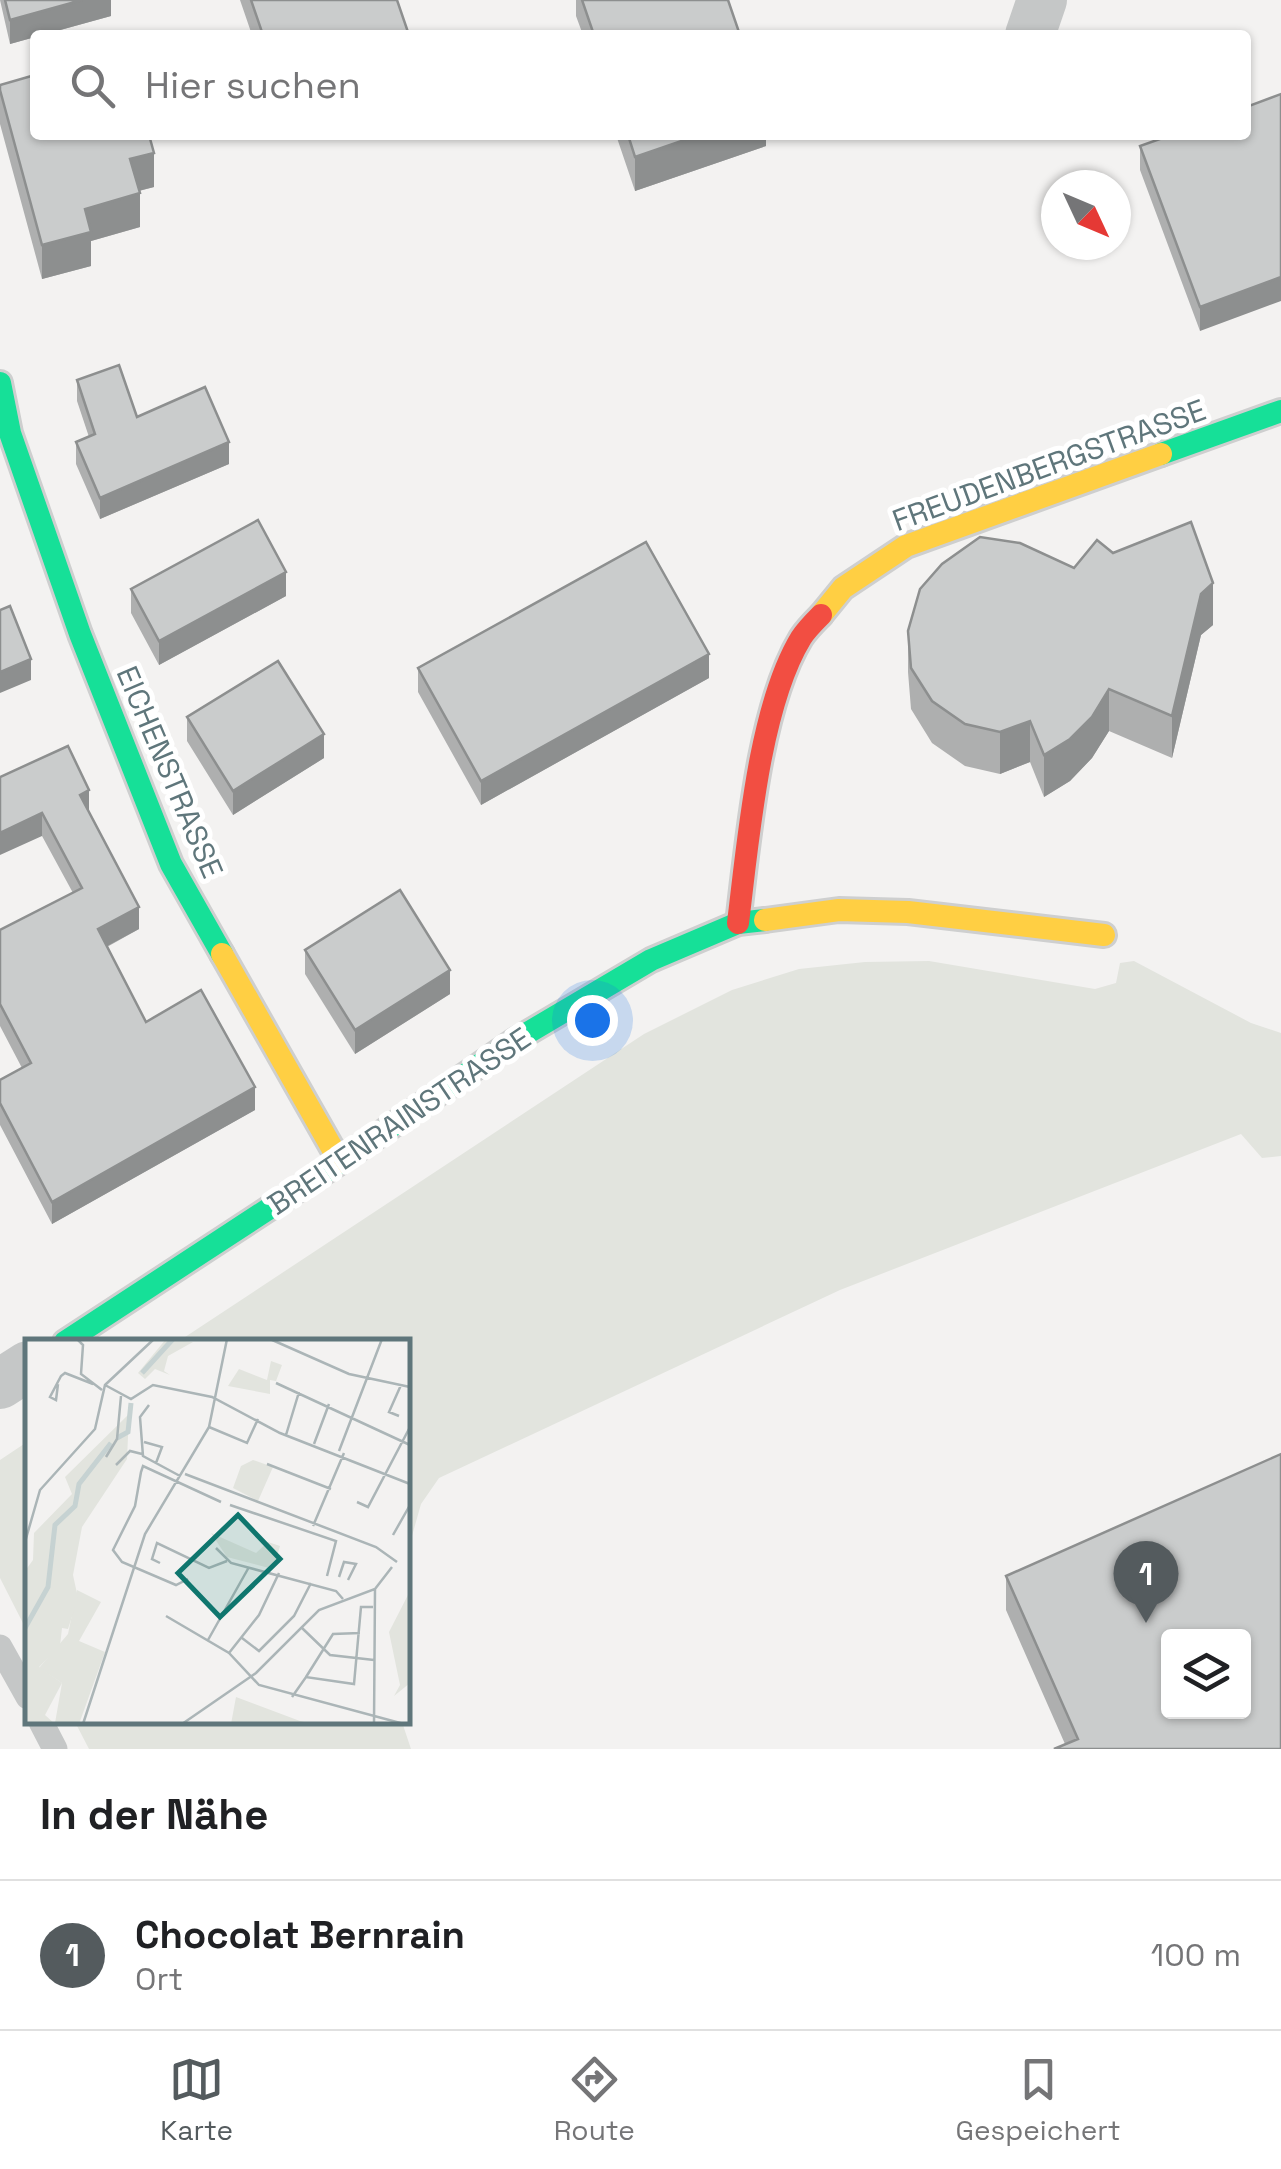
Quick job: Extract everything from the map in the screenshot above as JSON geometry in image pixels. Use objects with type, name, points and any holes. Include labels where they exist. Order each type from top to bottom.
[{"type":"street","points":[[1032,30],[1042,0]]},
{"type":"street","name":"EICHENSTRASSE","points":[[0,383],[10,432],[80,634],[171,864],[340,1162]]},
{"type":"street","name":"FREUDENBERGSTRASSE","points":[[738,924],[748,840],[774,700],[801,638],[843,588],[906,546],[1281,411]]},
{"type":"street","name":"BREITENRAINSTRASSE","points":[[69,1339],[340,1162],[531,1031],[651,960],[738,924],[839,910],[908,912],[1104,935]]},
{"type":"street","points":[[0,1384],[25,1368]]},
{"type":"lane","points":[[0,1647],[25,1692]]},
{"type":"lane","points":[[41,1724],[55,1749]]},
{"type":"shaded area","points":[[929,961],[1095,989],[1116,983],[1120,963],[1134,961],[1251,1023],[1281,1033],[1281,1156],[1262,1158],[1241,1134],[840,1290],[439,1478],[421,1504],[410,1543],[410,1339],[182,1339],[644,1034],[732,990],[799,969]]},
{"type":"shaded area","points":[[25,1443],[25,1627],[0,1578],[0,1460]]},
{"type":"shaded area","points":[[76,1724],[403,1724],[411,1749],[89,1749]]},
{"type":"building","points":[[5,0],[82,0],[10,20]]},
{"type":"building","points":[[251,0],[397,0],[407,30],[261,30]]},
{"type":"building","points":[[582,0],[728,0],[738,30],[592,30]]},
{"type":"building","points":[[30,76],[30,140],[150,140],[154,153],[130,159],[140,193],[85,209],[91,232],[42,245],[0,85]]},
{"type":"building","points":[[1281,94],[1281,277],[1200,307],[1140,146],[1157,140],[1251,140],[1251,105]]},
{"type":"building","points":[[630,140],[684,140],[635,157]]},
{"type":"building","points":[[119,365],[137,417],[205,387],[229,442],[100,498],[76,442],[95,434],[77,380]]},
{"type":"building","points":[[258,520],[286,572],[159,641],[131,589]]},
{"type":"building","points":[[1191,522],[1213,583],[1201,594],[1172,716],[1109,689],[1092,717],[1070,739],[1044,755],[1030,721],[1000,732],[965,724],[932,701],[911,668],[908,631],[920,589],[942,564],[980,537],[1020,543],[1074,568],[1097,540],[1113,553]]},
{"type":"building","points":[[646,542],[709,654],[481,781],[418,668]]},
{"type":"building","points":[[10,606],[31,659],[0,672],[0,610]]},
{"type":"building","points":[[278,661],[324,734],[233,791],[187,717]]},
{"type":"building","points":[[68,746],[89,790],[80,795],[139,907],[98,929],[146,1022],[201,990],[255,1087],[52,1202],[0,1103],[0,1080],[31,1063],[0,1004],[0,930],[82,888],[42,813],[0,833],[0,777]]},
{"type":"building","points":[[400,890],[450,970],[355,1030],[305,950]]},
{"type":"building","points":[[1281,1454],[1281,1749],[1054,1749],[1078,1739],[1006,1576]]},
{"type":"traffic: fast","points":[[0,383],[10,433],[80,634],[171,864],[222,954]]},
{"type":"traffic: fast","points":[[1161,454],[1281,411]]},
{"type":"traffic: fast","points":[[70,1339],[340,1162],[514,1041],[651,960],[738,923],[765,920]]},
{"type":"traffic: slow","points":[[821,615],[843,588],[906,546],[1161,454]]},
{"type":"traffic: slow","points":[[765,920],[839,910],[908,912],[1104,935]]},
{"type":"traffic: slow","points":[[222,954],[340,1162]]},
{"type":"traffic: jam","points":[[738,923],[765,737],[787,667],[801,638],[821,615]]},
{"type":"place","name":"Chocolat Bernrain","points":[[1146,1623]]}]
